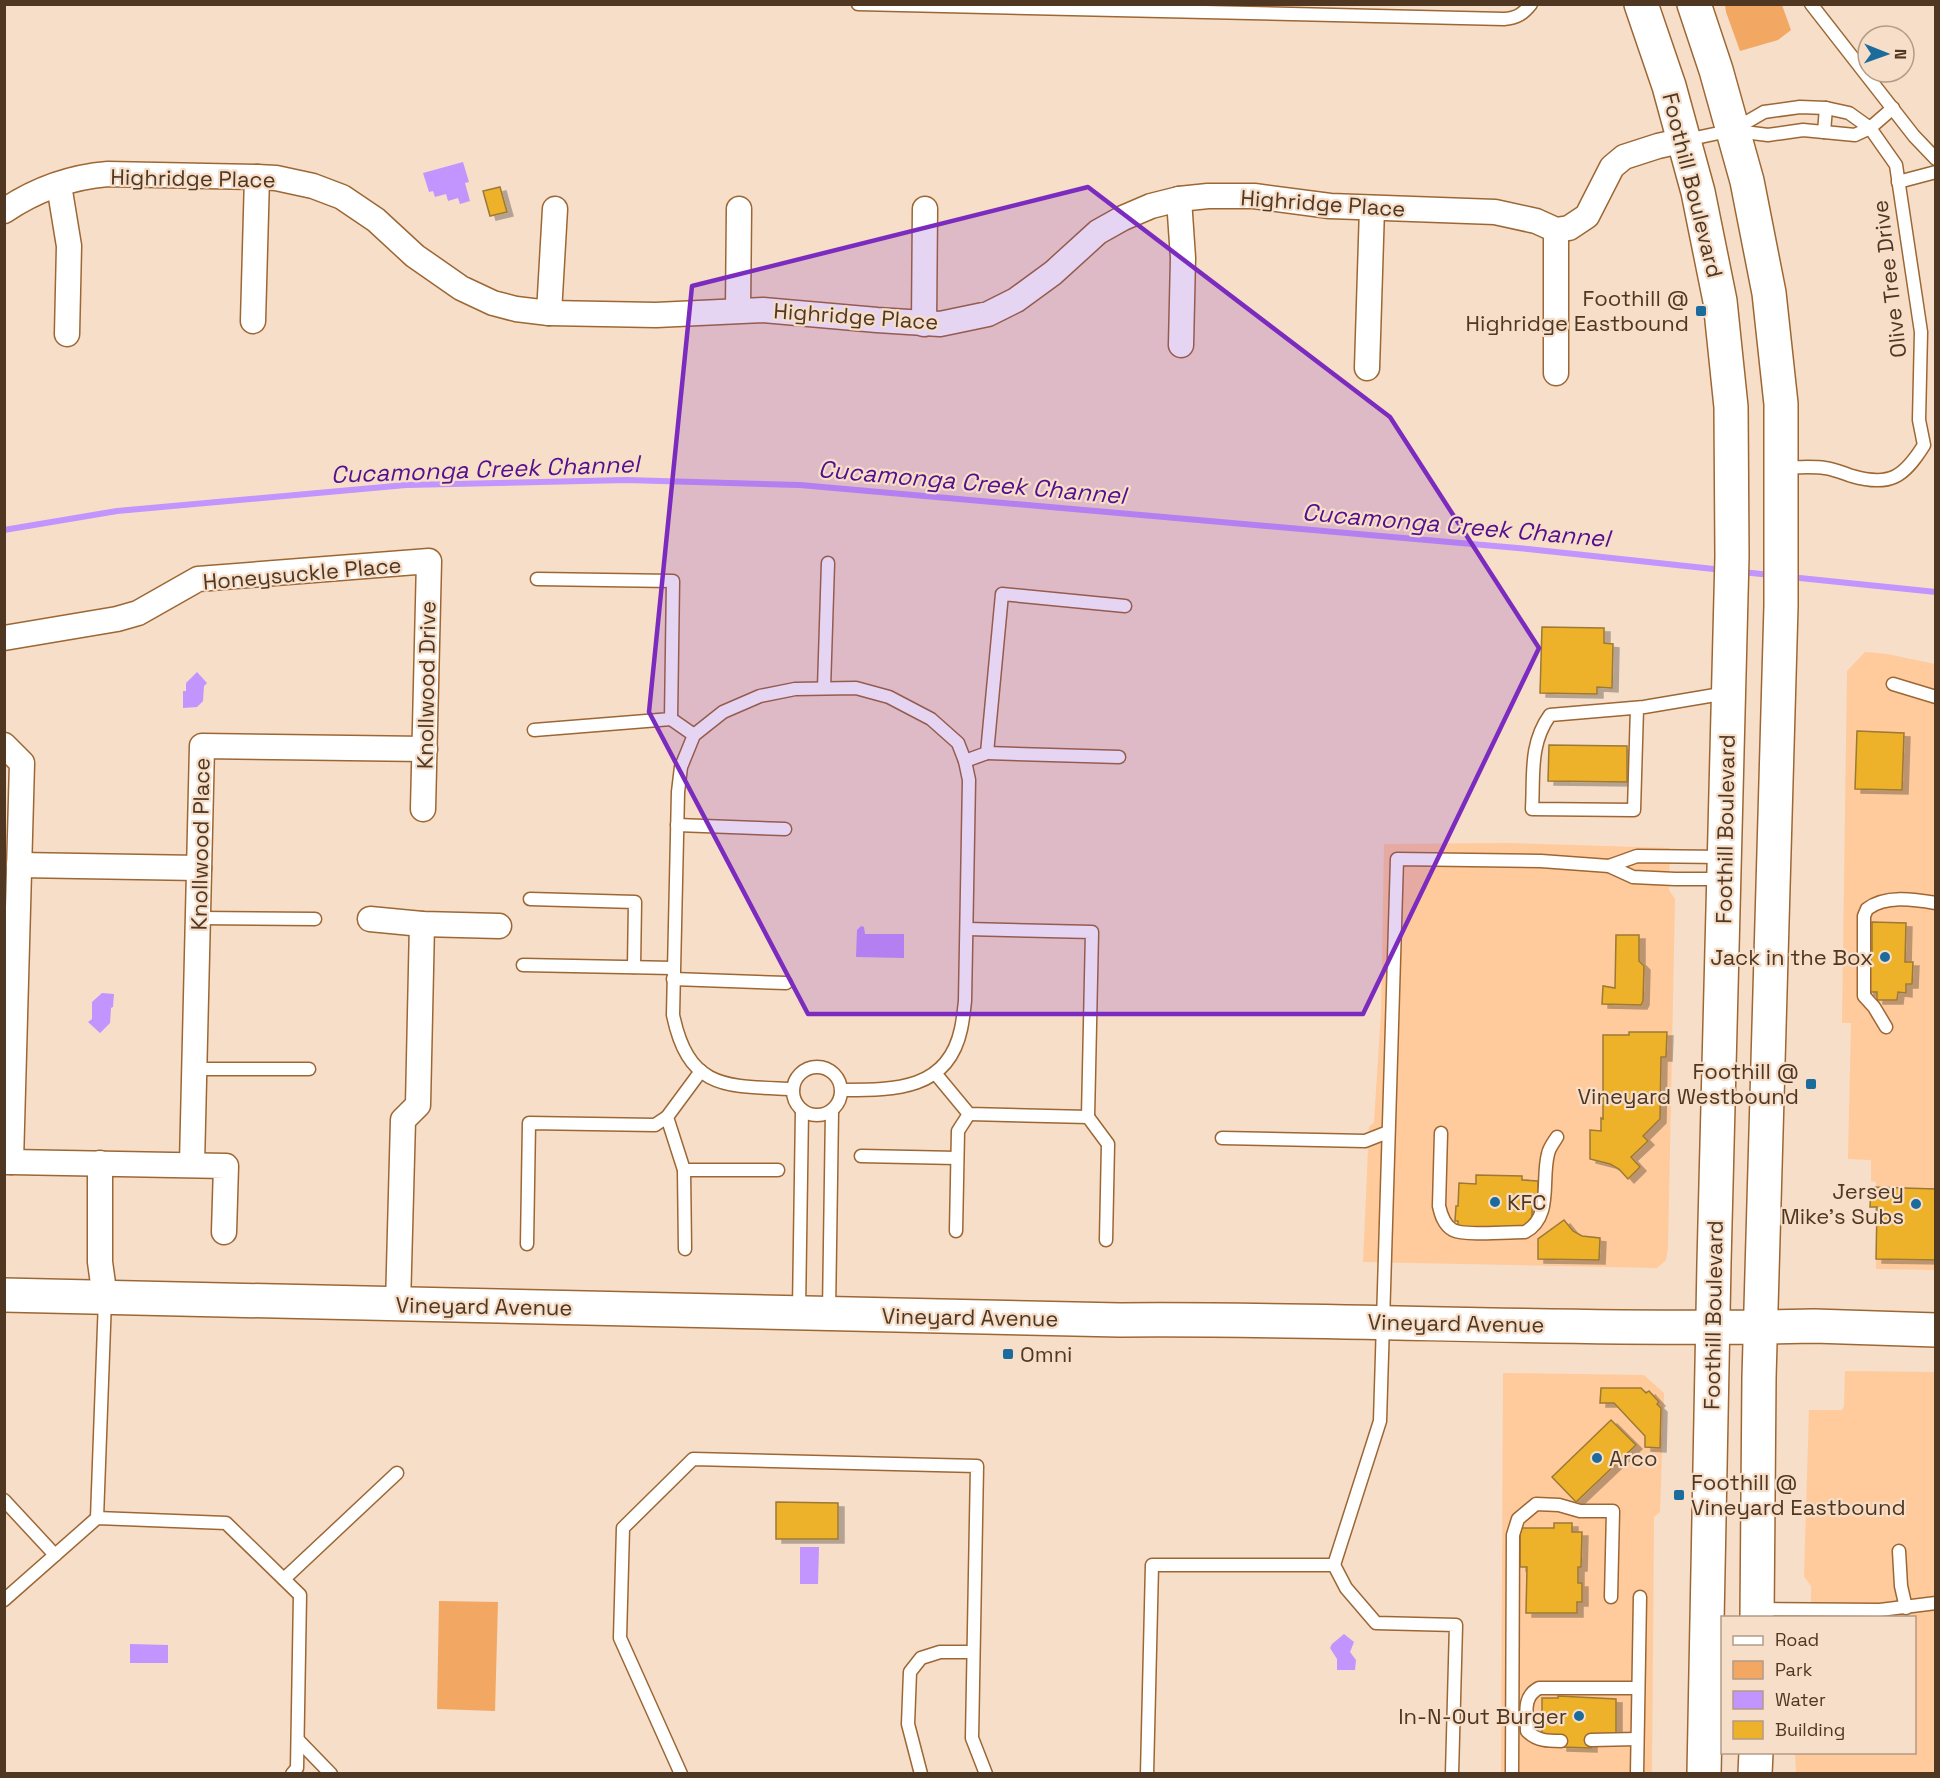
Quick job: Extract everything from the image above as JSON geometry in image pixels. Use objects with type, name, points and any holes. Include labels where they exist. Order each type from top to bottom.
[{"type":"main road","name":"Foothill Boulevard","points":[[1641,4],[1685,140],[1720,301],[1731,407],[1732,556],[1712,1328],[1704,1773]]},
{"type":"main road","points":[[1694,4],[1716,70],[1747,181],[1769,293],[1781,404],[1782,557],[1757,1613]]},
{"type":"main road","name":"Vineyard Avenue","points":[[4,1295],[1120,1320],[1246,1319],[1645,1328],[1808,1326],[1935,1330]]},
{"type":"main road","points":[[1755,1773],[1756,1754]]},
{"type":"street","points":[[1556,374],[1556,230],[1569,228],[1587,216],[1612,167],[1624,157],[1685,140]]},
{"type":"street","name":"Highridge Place","points":[[4,211],[38,192],[90,176],[108,174],[276,178],[304,184],[342,197],[376,220],[415,256],[461,288],[493,303],[516,309],[549,313],[656,315],[738,310],[924,324],[988,314],[1016,300],[1053,273],[1098,232],[1151,206],[1179,199],[1208,196],[1254,196],[1330,206],[1495,213],[1536,221],[1556,230]]},
{"type":"street","points":[[253,321],[256,177]]},
{"type":"street","points":[[59,185],[69,246],[67,334]]},
{"type":"street","points":[[1179,199],[1183,258],[1181,345]]},
{"type":"street","points":[[1367,368],[1372,208]]},
{"type":"street","points":[[549,313],[555,209]]},
{"type":"street","points":[[738,310],[739,209]]},
{"type":"street","points":[[924,324],[925,209]]},
{"type":"street","name":"Honeysuckle Place","points":[[4,638],[117,619],[138,613],[198,579],[429,561]]},
{"type":"street","name":"Knollwood Drive","points":[[423,809],[429,561]]},
{"type":"street","points":[[4,745],[22,763],[19,865],[11,912],[8,1162],[226,1166],[224,1232]]},
{"type":"street","name":"Knollwood Place","points":[[192,1164],[202,746],[424,749]]},
{"type":"street","points":[[19,865],[199,868]]},
{"type":"street","points":[[370,918],[422,924],[499,926]]},
{"type":"street","points":[[398,1305],[404,1120],[418,1105],[422,924]]},
{"type":"street","points":[[100,1163],[100,1262],[105,1298]]},
{"type":"lane","points":[[858,4],[1504,19],[1515,18],[1524,13],[1531,4]]},
{"type":"lane","points":[[1374,4],[1380,16]]},
{"type":"lane","points":[[1812,4],[1914,136],[1935,159]]},
{"type":"lane","points":[[1685,140],[1733,130],[1764,112],[1800,107],[1826,108],[1857,117],[1870,128]]},
{"type":"lane","points":[[1824,132],[1826,108]]},
{"type":"lane","points":[[1733,130],[1768,135],[1803,130],[1855,135],[1870,128],[1893,108]]},
{"type":"lane","name":"Olive Tree Drive","points":[[1782,467],[1827,468],[1871,480],[1884,480],[1896,477],[1906,470],[1930,446],[1919,420],[1921,332],[1896,165],[1870,128]]},
{"type":"lane","points":[[1898,182],[1935,172]]},
{"type":"lane","points":[[824,688],[828,562]]},
{"type":"lane","points":[[537,579],[674,581],[671,719]]},
{"type":"lane","points":[[987,753],[1002,594],[1125,606]]},
{"type":"lane","points":[[1893,684],[1935,697]]},
{"type":"lane","points":[[793,1089],[737,1087],[714,1080],[688,1058],[677,1036],[673,1015],[673,973],[681,767],[694,735],[723,712],[760,696],[795,690],[856,688],[889,697],[931,719],[958,743],[965,761],[969,780],[965,1001],[961,1031],[949,1059],[935,1073],[913,1085],[889,1090],[842,1090]]},
{"type":"lane","points":[[1637,708],[1634,810],[1532,809],[1535,745],[1550,715],[1637,708],[1728,693]]},
{"type":"lane","points":[[534,730],[671,719],[694,735]]},
{"type":"lane","points":[[965,761],[987,753],[1119,757]]},
{"type":"lane","points":[[677,825],[784,829]]},
{"type":"lane","points":[[1609,866],[1637,856],[1724,868]]},
{"type":"lane","points":[[1452,1773],[1456,1625],[1376,1623],[1346,1588],[1334,1565],[1380,1420],[1398,859],[1541,861],[1609,866],[1633,877],[1675,879],[1724,868]]},
{"type":"lane","points":[[530,899],[635,902],[634,967]]},
{"type":"lane","points":[[1886,1027],[1864,996],[1864,916],[1867,909],[1883,900],[1935,903]]},
{"type":"lane","points":[[198,918],[315,919]]},
{"type":"lane","points":[[967,930],[1092,932],[1088,1117],[1108,1144],[1106,1240]]},
{"type":"lane","points":[[523,964],[634,967],[673,973],[786,983]]},
{"type":"lane","points":[[818,1067],[831,1071],[837,1076],[842,1090],[839,1102],[832,1111],[820,1116],[802,1110],[795,1101],[793,1089],[795,1082],[804,1071],[818,1067]]},
{"type":"lane","points":[[194,1069],[309,1069]]},
{"type":"lane","points":[[527,1244],[529,1123],[656,1125],[668,1117],[701,1071]]},
{"type":"lane","points":[[935,1073],[969,1114],[1088,1117]]},
{"type":"lane","points":[[802,1110],[814,1313]]},
{"type":"lane","points":[[814,1313],[832,1111]]},
{"type":"lane","points":[[957,1231],[958,1131],[969,1114]]},
{"type":"lane","points":[[668,1117],[684,1170],[685,1249]]},
{"type":"lane","points":[[1222,1138],[1365,1141],[1388,1132]]},
{"type":"lane","points":[[1441,1133],[1440,1206],[1442,1217],[1446,1224],[1460,1232],[1525,1232],[1533,1228],[1542,1212],[1548,1152],[1557,1137]]},
{"type":"lane","points":[[861,1156],[957,1158]]},
{"type":"lane","points":[[684,1170],[778,1170]]},
{"type":"lane","points":[[97,1518],[105,1298]]},
{"type":"lane","points":[[681,1773],[620,1638],[623,1528],[693,1459],[977,1466],[972,1738],[986,1773]]},
{"type":"lane","points":[[284,1579],[397,1473]]},
{"type":"lane","points":[[4,1500],[55,1554]]},
{"type":"lane","points":[[1512,1773],[1513,1535],[1518,1519],[1536,1504],[1559,1505],[1580,1511],[1613,1511],[1611,1597]]},
{"type":"lane","points":[[4,1600],[97,1518],[226,1523],[300,1595],[297,1768],[292,1773]]},
{"type":"lane","points":[[1899,1551],[1901,1586],[1906,1608]]},
{"type":"lane","points":[[1146,1773],[1152,1565],[1334,1565]]},
{"type":"lane","points":[[1637,1773],[1640,1597]]},
{"type":"lane","points":[[1757,1613],[1880,1610],[1935,1603]]},
{"type":"lane","points":[[921,1773],[908,1724],[910,1672],[921,1658],[940,1652],[972,1652]]},
{"type":"lane","points":[[1561,1741],[1544,1741],[1532,1737],[1527,1731],[1528,1699],[1531,1693],[1539,1688],[1638,1688]]},
{"type":"lane","points":[[298,1740],[331,1773]]},
{"type":"lane","points":[[1591,1740],[1637,1740]]},
{"type":"highlighted area","points":[[1088,187],[1390,417],[1539,648],[1363,1014],[808,1014],[649,712],[692,286]]},
{"type":"shaded area","points":[[1865,652],[1935,664],[1935,1270],[1876,1269],[1877,1208],[1870,1207],[1871,1187],[1876,1187],[1876,1182],[1871,1181],[1871,1160],[1848,1159],[1851,1023],[1842,1023],[1847,671]]},
{"type":"shaded area","points":[[1508,843],[1670,848],[1669,890],[1675,899],[1668,1248],[1666,1260],[1657,1268],[1363,1262],[1369,1127],[1374,1122],[1381,1012],[1384,844]]},
{"type":"shaded area","points":[[1845,1371],[1935,1372],[1935,1773],[1796,1773],[1795,1754],[1916,1754],[1916,1616],[1811,1616],[1811,1586],[1804,1576],[1809,1410],[1842,1410]]},
{"type":"shaded area","points":[[1503,1373],[1644,1375],[1664,1393],[1660,1512],[1654,1517],[1652,1773],[1501,1774]]},
{"type":"green space","points":[[1725,5],[1782,5],[1791,30],[1778,40],[1740,51]]},
{"type":"green space","points":[[439,1601],[498,1602],[495,1711],[437,1709]]},
{"type":"water","points":[[463,162],[469,182],[465,183],[470,201],[460,204],[458,198],[448,201],[446,194],[435,197],[433,191],[429,192],[423,173]]},
{"type":"water","points":[[197,672],[207,683],[204,686],[203,701],[197,707],[183,708],[183,691],[186,691],[186,683]]},
{"type":"water","points":[[861,926],[864,927],[865,934],[904,934],[904,958],[856,957],[857,930]]},
{"type":"water","points":[[102,993],[114,994],[110,1023],[100,1033],[88,1022],[92,1019],[92,1002]]},
{"type":"water","points":[[800,1547],[819,1547],[818,1584],[800,1584]]},
{"type":"water","points":[[1344,1634],[1354,1642],[1350,1652],[1356,1660],[1355,1670],[1337,1670],[1337,1659],[1330,1648]]},
{"type":"water","points":[[130,1644],[168,1645],[168,1663],[130,1663]]},
{"type":"building","points":[[500,187],[507,212],[490,216],[483,191]]},
{"type":"building","points":[[1542,627],[1604,628],[1604,643],[1613,644],[1612,688],[1597,687],[1597,694],[1540,693]]},
{"type":"building","points":[[1857,731],[1904,733],[1902,790],[1855,789]]},
{"type":"building","points":[[1549,745],[1627,746],[1627,782],[1548,781]]},
{"type":"building","name":"Jack in the Box","points":[[1872,922],[1906,923],[1905,962],[1913,962],[1912,984],[1906,984],[1906,993],[1898,992],[1897,1000],[1877,1000],[1877,992],[1868,992],[1866,953],[1872,953]]},
{"type":"building","points":[[1616,935],[1639,935],[1639,961],[1644,966],[1641,1005],[1602,1004],[1603,986],[1615,988]]},
{"type":"building","points":[[1629,1032],[1667,1032],[1666,1057],[1661,1057],[1660,1119],[1643,1136],[1648,1141],[1631,1157],[1640,1167],[1628,1179],[1619,1169],[1610,1164],[1590,1159],[1590,1130],[1601,1131],[1601,1118],[1603,1119],[1603,1035],[1629,1035]]},
{"type":"building","name":"KFC","points":[[1476,1175],[1522,1176],[1522,1180],[1538,1181],[1538,1198],[1532,1198],[1532,1226],[1516,1226],[1516,1229],[1458,1228],[1458,1221],[1455,1221],[1459,1183],[1476,1184]]},
{"type":"building","points":[[1871,1187],[1936,1189],[1936,1260],[1876,1259],[1877,1207],[1870,1207]]},
{"type":"building","points":[[1564,1220],[1573,1231],[1582,1236],[1600,1238],[1599,1260],[1538,1259],[1538,1239]]},
{"type":"building","points":[[1601,1388],[1641,1388],[1646,1393],[1649,1391],[1659,1402],[1657,1404],[1661,1408],[1660,1448],[1645,1447],[1645,1436],[1614,1403],[1600,1403]]},
{"type":"building","points":[[1611,1420],[1636,1445],[1576,1502],[1552,1477]]},
{"type":"building","points":[[776,1502],[838,1503],[838,1539],[776,1539]]},
{"type":"building","points":[[1554,1523],[1572,1523],[1572,1532],[1582,1532],[1578,1583],[1582,1583],[1582,1602],[1577,1602],[1577,1613],[1526,1613],[1527,1567],[1520,1567],[1520,1528],[1554,1528]]},
{"type":"building","name":"In-N-Out Burger","points":[[1558,1696],[1616,1699],[1616,1734],[1591,1734],[1591,1748],[1561,1747],[1561,1735],[1542,1735],[1542,1698],[1558,1698]]},
{"type":"waterway","name":"Cucamonga Creek Channel","points":[[4,530],[117,511],[406,485],[626,480],[800,485],[1528,549],[1723,570]]},
{"type":"waterway","name":"Cucamonga Creek Channel","points":[[1742,572],[1771,575]]},
{"type":"waterway","name":"Cucamonga Creek Channel","points":[[1790,577],[1936,592]]},
{"type":"place","name":"Foothill @ Highridge Eastbound","points":[[1701,311]]},
{"type":"place","name":"Jack in the Box","points":[[1885,957]]},
{"type":"place","name":"Foothill @ Vineyard Westbound","points":[[1811,1084]]},
{"type":"place","name":"KFC","points":[[1495,1202]]},
{"type":"place","name":"Jersey Mike's Subs","points":[[1916,1204]]},
{"type":"place","name":"Omni","points":[[1008,1354]]},
{"type":"place","name":"Arco","points":[[1597,1458]]},
{"type":"place","name":"Foothill @ Vineyard Eastbound","points":[[1679,1495]]},
{"type":"place","name":"In-N-Out Burger","points":[[1579,1716]]}]
